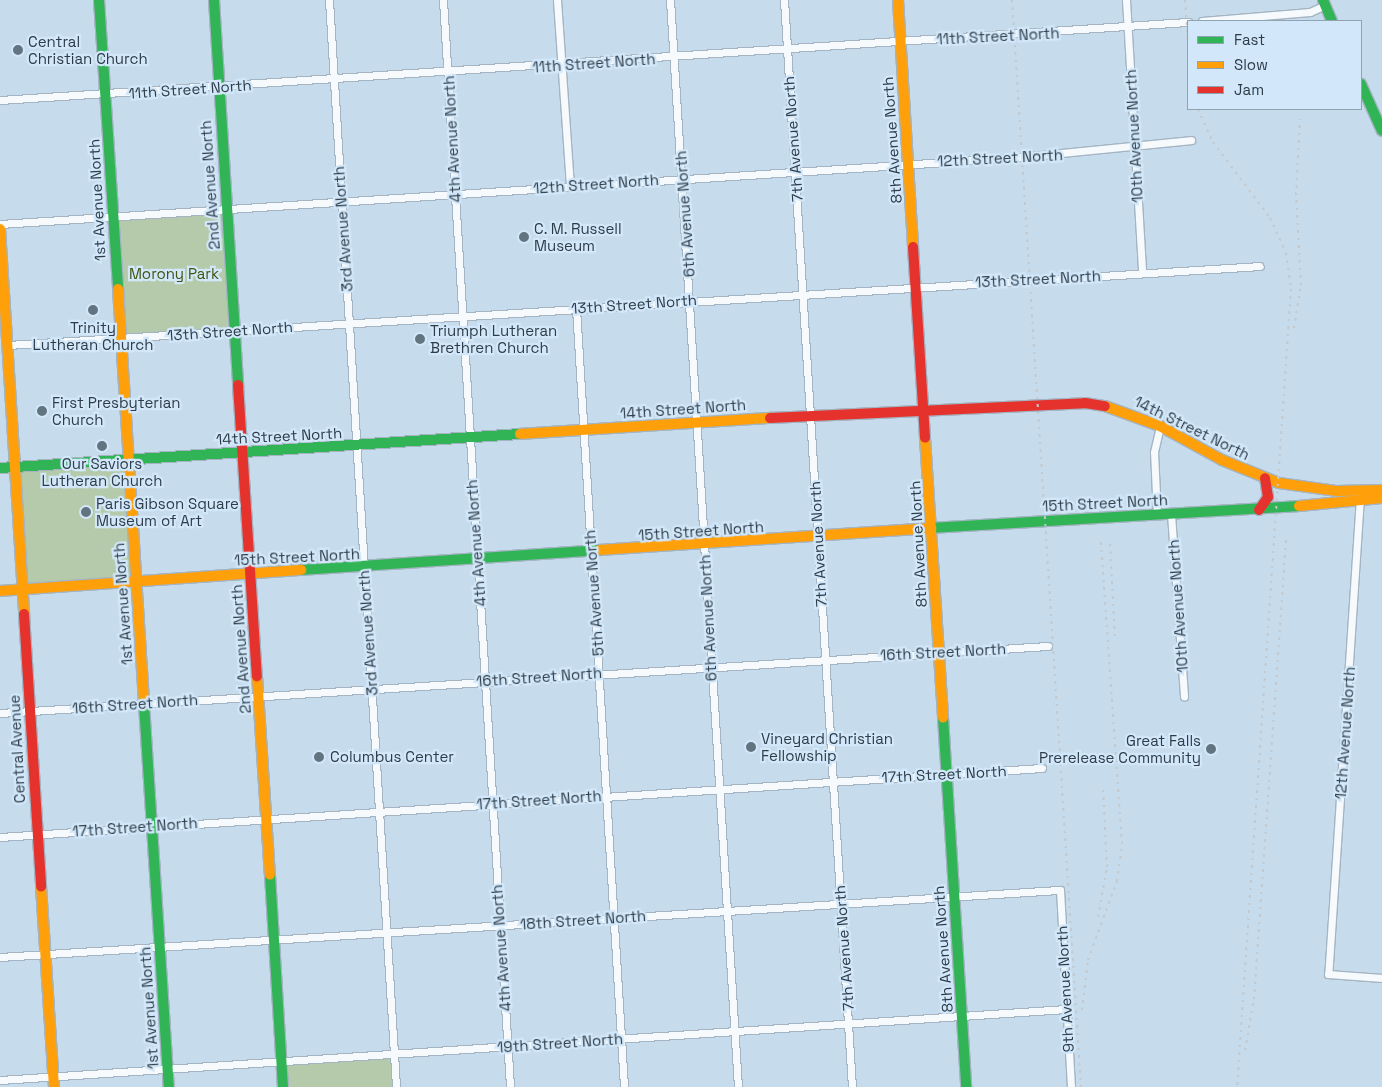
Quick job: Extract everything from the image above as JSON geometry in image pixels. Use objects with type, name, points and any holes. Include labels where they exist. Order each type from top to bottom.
[{"type":"main road","name":"1st Avenue North","points":[[99,0],[169,1087]]},
{"type":"main road","name":"2nd Avenue North","points":[[214,0],[283,1087]]},
{"type":"main road","name":"8th Avenue North","points":[[898,0],[966,1087]]},
{"type":"main road","points":[[1324,3],[1332,20]]},
{"type":"main road","points":[[1362,86],[1382,132]]},
{"type":"main road","name":"Central Avenue","points":[[0,230],[4,345],[14,467],[53,1082]]},
{"type":"main road","name":"14th Street North","points":[[0,468],[925,409],[1085,403],[1107,406],[1160,426],[1265,478],[1337,491]]},
{"type":"main road","points":[[1259,510],[1268,497],[1265,478]]},
{"type":"main road","name":"15th Street North","points":[[0,591],[1171,514],[1259,510],[1382,490]]},
{"type":"main road","name":"15th Street North","points":[[1337,491],[1382,498]]},
{"type":"street","name":"3rd Avenue North","points":[[329,0],[340,203],[396,1087]]},
{"type":"street","name":"4th Avenue North","points":[[443,0],[510,1087]]},
{"type":"street","points":[[557,0],[570,185]]},
{"type":"street","name":"6th Avenue North","points":[[670,0],[738,1087]]},
{"type":"street","name":"7th Avenue North","points":[[784,0],[852,1087]]},
{"type":"street","name":"10th Avenue North","points":[[1126,0],[1142,273]]},
{"type":"street","points":[[1214,20],[1310,12],[1324,3]]},
{"type":"street","name":"11th Street North","points":[[0,100],[106,95],[1128,28],[1187,22]]},
{"type":"street","name":"12th Street North","points":[[0,224],[1135,149],[1191,140]]},
{"type":"street","name":"13th Street North","points":[[4,345],[349,324],[803,292],[1260,266]]},
{"type":"street","name":"5th Avenue North","points":[[576,308],[624,1087]]},
{"type":"street","points":[[1157,515],[1154,452],[1160,426]]},
{"type":"street","name":"12th Avenue North","points":[[1360,495],[1328,974],[1382,978]]},
{"type":"street","name":"10th Avenue North","points":[[1171,514],[1184,697]]},
{"type":"street","name":"16th Street North","points":[[0,713],[1048,646]]},
{"type":"street","name":"17th Street North","points":[[0,837],[266,817],[1042,768]]},
{"type":"street","name":"18th Street North","points":[[0,957],[500,926],[954,894],[1060,890]]},
{"type":"street","name":"9th Avenue North","points":[[1060,890],[1071,1087]]},
{"type":"street","name":"19th Street North","points":[[0,1080],[53,1082],[168,1069],[507,1048],[1066,1009]]},
{"type":"green space","name":"Morony Park","points":[[227,209],[235,331],[120,338],[114,216]]},
{"type":"green space","points":[[128,460],[137,582],[21,590],[14,467]]},
{"type":"green space","points":[[394,1054],[396,1087],[283,1087],[282,1061]]},
{"type":"railway","points":[[1012,0],[1081,1087]]},
{"type":"railway","points":[[1185,0],[1187,29]]},
{"type":"railway","points":[[1198,110],[1213,142],[1270,218],[1286,253],[1291,289],[1237,1087]]},
{"type":"railway","points":[[1294,328],[1301,285],[1296,195],[1300,119]]},
{"type":"railway","points":[[1245,1050],[1254,999],[1286,536]]},
{"type":"railway","points":[[1082,1010],[1088,960],[1117,881],[1122,844],[1101,542]]},
{"type":"railway","points":[[1110,544],[1115,641]]},
{"type":"railway","points":[[1098,917],[1107,867],[1103,788]]},
{"type":"traffic: fast","points":[[99,0],[118,289]]},
{"type":"traffic: fast","points":[[214,0],[238,385]]},
{"type":"traffic: fast","points":[[1323,0],[1332,20]]},
{"type":"traffic: fast","points":[[1362,86],[1382,131]]},
{"type":"traffic: fast","points":[[0,468],[520,434]]},
{"type":"traffic: fast","points":[[931,528],[1299,506]]},
{"type":"traffic: fast","points":[[301,570],[600,550]]},
{"type":"traffic: fast","points":[[144,704],[169,1087]]},
{"type":"traffic: fast","points":[[943,717],[966,1087]]},
{"type":"traffic: fast","points":[[270,875],[283,1087]]},
{"type":"traffic: slow","points":[[898,0],[913,247]]},
{"type":"traffic: slow","points":[[0,229],[24,614]]},
{"type":"traffic: slow","points":[[118,289],[144,704]]},
{"type":"traffic: slow","points":[[1105,406],[1160,426],[1222,460],[1279,483],[1337,491],[1382,490]]},
{"type":"traffic: slow","points":[[520,434],[770,418]]},
{"type":"traffic: slow","points":[[925,438],[943,717]]},
{"type":"traffic: slow","points":[[1299,506],[1382,498]]},
{"type":"traffic: slow","points":[[600,550],[931,528]]},
{"type":"traffic: slow","points":[[0,591],[301,570]]},
{"type":"traffic: slow","points":[[257,676],[270,875]]},
{"type":"traffic: slow","points":[[41,886],[54,1087]]},
{"type":"traffic: jam","points":[[913,247],[925,438]]},
{"type":"traffic: jam","points":[[238,385],[257,676]]},
{"type":"traffic: jam","points":[[770,418],[1085,403],[1105,406]]},
{"type":"traffic: jam","points":[[1259,510],[1268,497],[1265,478]]},
{"type":"traffic: jam","points":[[24,614],[41,886]]},
{"type":"place","name":"Central Christian Church","points":[[18,50]]},
{"type":"place","name":"C. M. Russell Museum","points":[[524,237]]},
{"type":"place","name":"Trinity Lutheran Church","points":[[93,310]]},
{"type":"place","name":"Triumph Lutheran Brethren Church","points":[[420,339]]},
{"type":"place","name":"First Presbyterian Church","points":[[42,411]]},
{"type":"place","name":"Our Saviors Lutheran Church","points":[[102,446]]},
{"type":"place","name":"Paris Gibson Square Museum of Art","points":[[86,512]]},
{"type":"place","name":"Vineyard Christian Fellowship","points":[[751,747]]},
{"type":"place","name":"Great Falls Prerelease Community","points":[[1211,749]]},
{"type":"place","name":"Columbus Center","points":[[319,757]]}]
